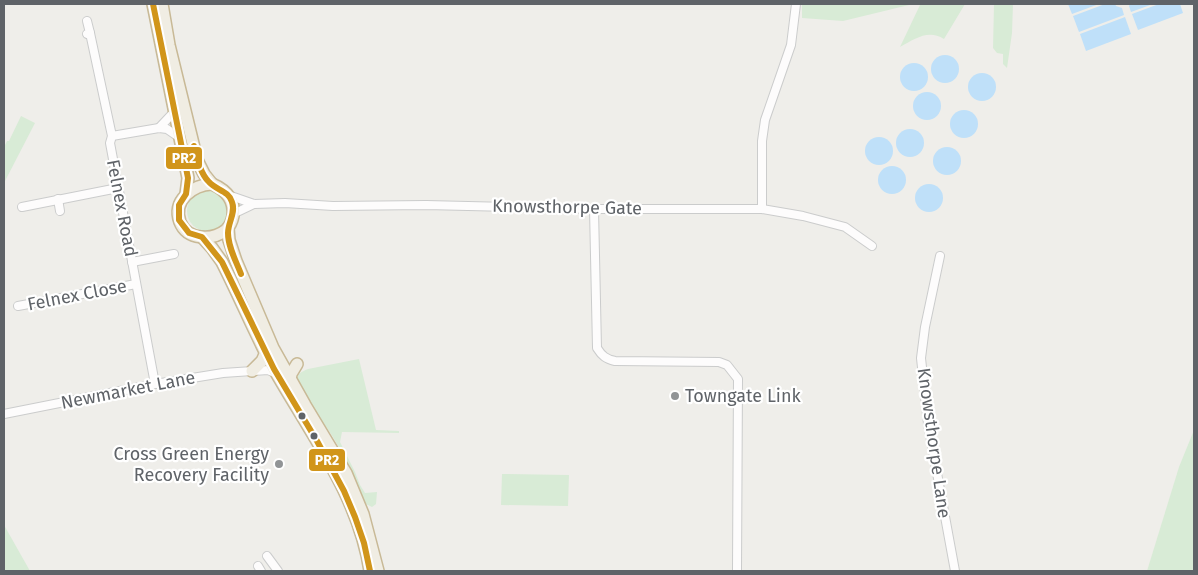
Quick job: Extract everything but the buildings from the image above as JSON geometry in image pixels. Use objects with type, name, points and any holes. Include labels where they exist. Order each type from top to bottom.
[{"type":"highway","points":[[152,4],[188,178],[186,194],[178,212],[179,220],[183,228],[189,233],[202,237],[216,235],[228,228]]},
{"type":"highway","points":[[162,4],[197,160],[212,184],[228,195],[233,203],[233,214],[228,228],[229,240],[249,296],[273,348],[368,512],[370,569]]},
{"type":"highway","points":[[186,194],[198,186],[212,184]]},
{"type":"highway","points":[[202,237],[222,262],[277,374],[340,481],[352,508],[370,569]]},
{"type":"highway","points":[[252,371],[262,361],[266,352]]},
{"type":"highway","points":[[290,380],[297,364]]},
{"type":"street","points":[[762,209],[762,141],[765,120],[791,45],[796,4]]},
{"type":"street","name":"Felnex Road","points":[[87,21],[88,33],[112,136],[110,143],[155,384]]},
{"type":"street","points":[[159,128],[175,111]]},
{"type":"street","points":[[112,136],[159,128],[167,129],[180,138]]},
{"type":"street","points":[[22,206],[118,188]]},
{"type":"street","name":"Knowsthorpe Gate","points":[[228,195],[254,204],[426,205],[594,209],[762,209],[804,216],[845,227],[872,246]]},
{"type":"street","points":[[58,199],[60,211]]},
{"type":"street","name":"Knowsthorpe Gate","points":[[233,214],[254,204]]},
{"type":"street","points":[[594,209],[596,348],[601,354],[606,359],[615,361],[719,362],[728,365],[738,380],[737,571]]},
{"type":"street","points":[[132,262],[174,254]]},
{"type":"street","name":"Knowsthorpe Lane","points":[[940,256],[925,327],[921,358],[928,424],[955,571]]},
{"type":"street","name":"Felnex Close","points":[[18,306],[136,284]]},
{"type":"street","name":"Newmarket Lane","points":[[4,414],[155,384],[223,373],[268,370],[277,374]]},
{"type":"street","points":[[267,556],[278,571]]},
{"type":"green space","points":[[802,4],[965,4],[944,39],[938,36],[927,35],[916,38],[900,47],[920,5],[909,5],[843,21],[802,18]]},
{"type":"green space","points":[[994,4],[1013,4],[1012,33],[1007,68],[1003,64],[1003,54],[997,53],[993,48]]},
{"type":"green space","points":[[21,116],[35,123],[4,183],[4,147]]},
{"type":"green space","points":[[207,191],[221,197],[227,211],[221,225],[207,231],[193,225],[187,211],[193,197]]},
{"type":"green space","points":[[359,359],[376,430],[399,431],[399,433],[342,432],[340,442],[360,485],[365,493],[377,492],[376,504],[372,507],[366,504],[338,446],[299,388],[298,379],[303,371],[308,369]]},
{"type":"green space","points":[[1194,430],[1194,571],[1147,571],[1179,467]]},
{"type":"green space","points":[[502,474],[569,475],[568,506],[501,505]]},
{"type":"green space","points":[[4,525],[30,571],[4,571]]},
{"type":"water","points":[[1068,4],[1099,4],[1072,14]]},
{"type":"water","points":[[1105,4],[1115,4],[1122,8],[1124,15],[1079,32],[1073,16]]},
{"type":"water","points":[[1130,4],[1153,4],[1131,12]]},
{"type":"water","points":[[1159,4],[1180,4],[1183,13],[1138,30],[1132,14]]},
{"type":"water","points":[[1125,17],[1131,34],[1086,51],[1080,34]]},
{"type":"water","points":[[945,55],[955,59],[959,69],[955,79],[945,83],[935,79],[931,69],[935,59]]},
{"type":"water","points":[[914,63],[924,67],[928,77],[924,87],[914,91],[904,87],[900,77],[904,67]]},
{"type":"water","points":[[982,73],[992,77],[996,87],[992,97],[982,101],[972,97],[968,87],[972,77]]},
{"type":"water","points":[[927,92],[937,96],[941,106],[937,116],[927,120],[917,116],[913,106],[917,96]]},
{"type":"water","points":[[964,110],[974,114],[978,124],[974,134],[964,138],[954,134],[950,124],[954,114]]},
{"type":"water","points":[[910,129],[920,133],[924,143],[920,153],[910,157],[900,153],[896,143],[900,133]]},
{"type":"water","points":[[879,137],[889,141],[893,151],[889,161],[879,165],[869,161],[865,151],[869,141]]},
{"type":"water","points":[[947,147],[957,151],[961,161],[957,171],[947,175],[937,171],[933,161],[937,151]]},
{"type":"water","points":[[892,166],[902,170],[906,180],[902,190],[892,194],[882,190],[878,180],[882,170]]},
{"type":"water","points":[[929,184],[939,188],[943,198],[939,208],[929,212],[919,208],[915,198],[919,188]]},
{"type":"transit line","name":"PR2","points":[[153,4],[188,178],[186,194],[179,205],[179,220],[189,233],[202,237],[222,262],[274,369],[344,491],[364,543],[370,571]]},
{"type":"transit line","name":"PR2","points":[[194,146],[203,174],[212,185],[228,195],[232,202],[233,210],[228,229],[228,238],[241,274]]},
{"type":"place","name":"Towngate Link","points":[[675,396]]},
{"type":"place","name":"Cross Green Energy Recovery Facility","points":[[279,464]]}]
